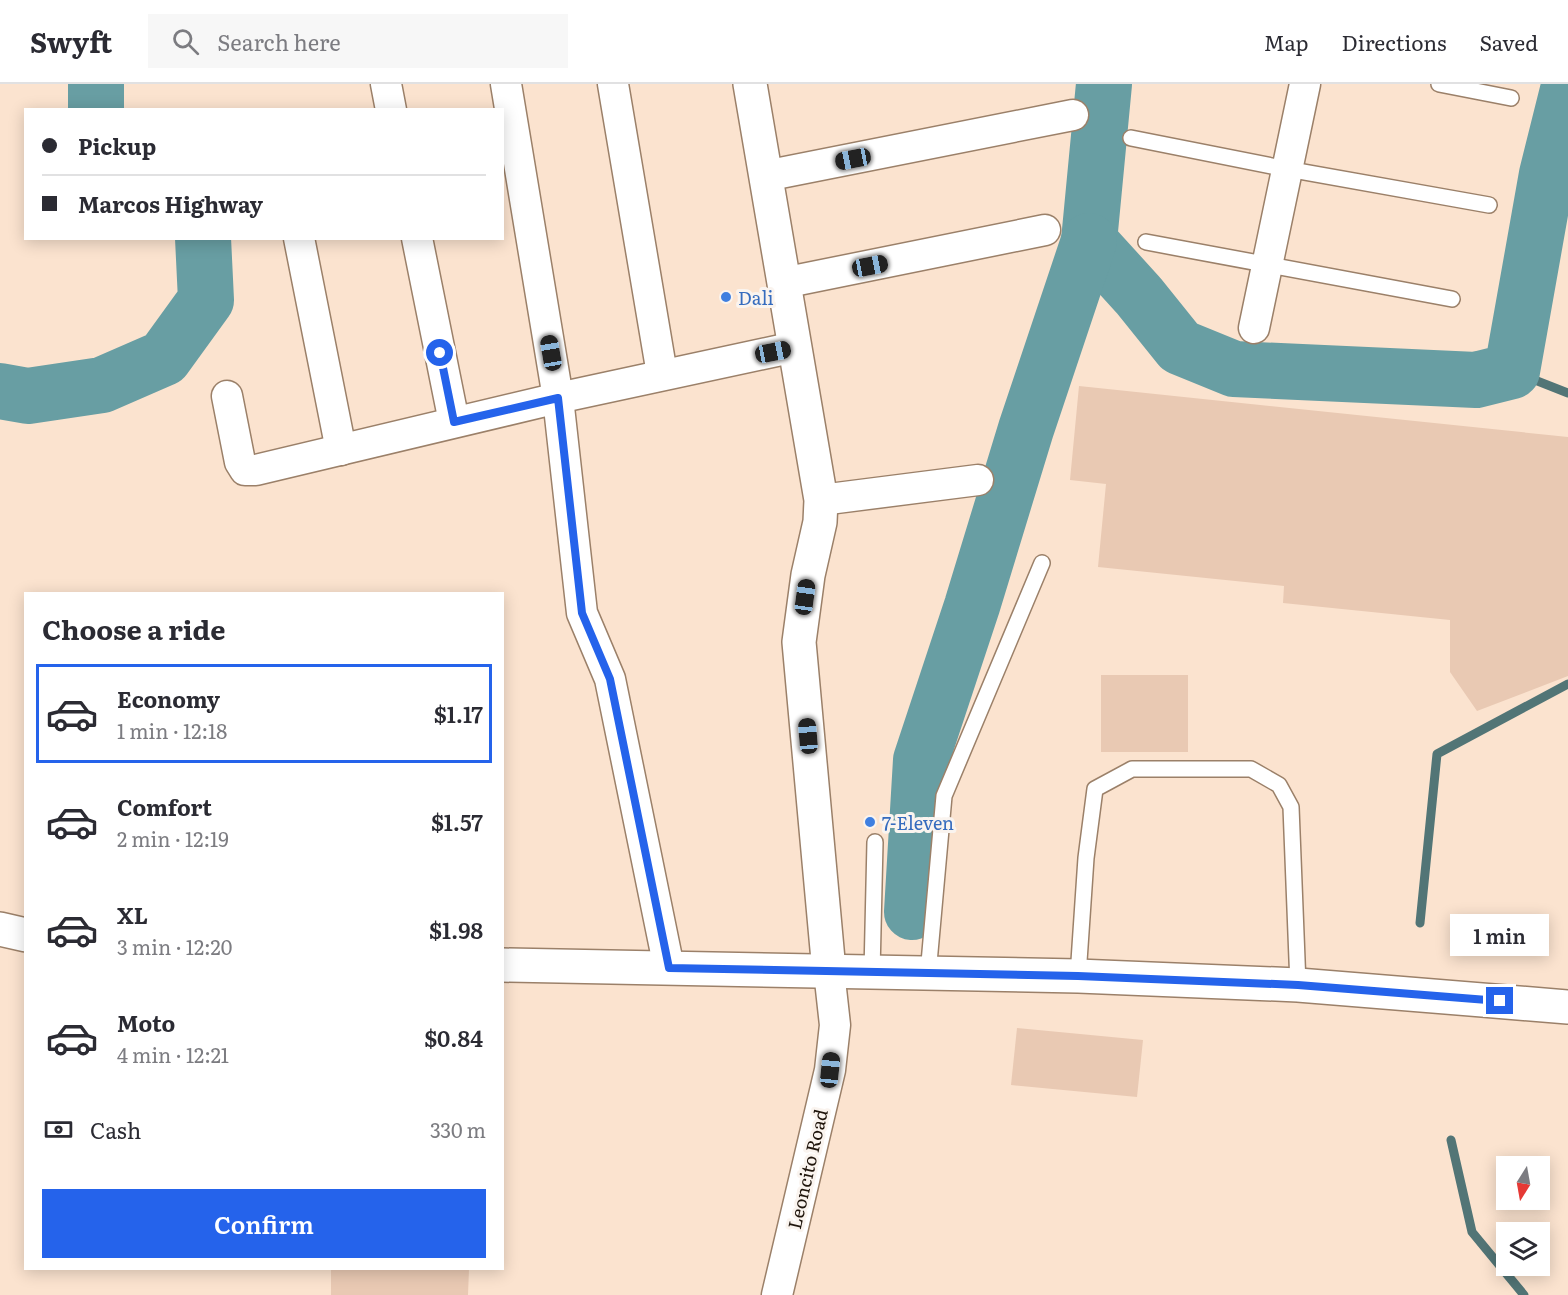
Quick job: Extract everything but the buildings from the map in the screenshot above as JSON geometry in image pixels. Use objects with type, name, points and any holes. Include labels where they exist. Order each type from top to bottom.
[{"type":"main road","points":[[750,84],[821,500],[820,522],[808,575],[799,642],[829,971]]},
{"type":"main road","points":[[0,929],[24,935]]},
{"type":"main road","points":[[504,964],[1078,976],[1298,985],[1568,1007]]},
{"type":"street","points":[[386,84],[391,108]]},
{"type":"street","points":[[506,84],[558,398],[582,613],[610,679],[669,968]]},
{"type":"street","points":[[613,84],[662,374]]},
{"type":"street","points":[[1254,328],[1305,84]]},
{"type":"street","points":[[765,176],[1073,115]]},
{"type":"street","points":[[783,283],[1045,230]]},
{"type":"street","points":[[299,240],[341,450]]},
{"type":"street","points":[[417,240],[454,422]]},
{"type":"street","points":[[227,396],[238,457],[245,470],[256,470],[662,374],[795,347]]},
{"type":"street","points":[[821,500],[978,480]]},
{"type":"street","name":"Leoncito Road","points":[[777,1295],[830,1070],[835,1026],[829,971]]},
{"type":"lane","points":[[1439,84],[1511,98]]},
{"type":"lane","points":[[1131,138],[1489,205]]},
{"type":"lane","points":[[1146,242],[1452,298]]},
{"type":"lane","points":[[928,974],[944,796],[1042,563]]},
{"type":"lane","points":[[1078,976],[1086,858],[1095,789],[1132,769],[1251,769],[1279,784],[1291,807],[1298,985]]},
{"type":"lane","points":[[872,972],[875,842]]},
{"type":"waterway","points":[[96,84],[96,108]]},
{"type":"waterway","points":[[1104,84],[1089,241],[1139,296],[1180,347],[1234,369],[1476,380],[1512,371],[1547,174],[1568,90]]},
{"type":"waterway","points":[[0,391],[28,396],[102,385],[164,358],[206,300],[203,240]]},
{"type":"waterway","points":[[912,912],[921,760],[972,606],[1026,429],[1089,241]]},
{"type":"waterway","points":[[1512,371],[1568,393]]},
{"type":"waterway","points":[[1420,923],[1437,754],[1568,684]]},
{"type":"waterway","points":[[1451,1140],[1472,1232],[1524,1295]]},
{"type":"place","name":"Dali","points":[[726,297]]},
{"type":"place","name":"7-Eleven","points":[[870,822]]},
{"type":"route","points":[[440,353],[454,422],[558,398],[582,613],[610,679],[669,968],[1078,976],[1298,985],[1500,1001]]}]
